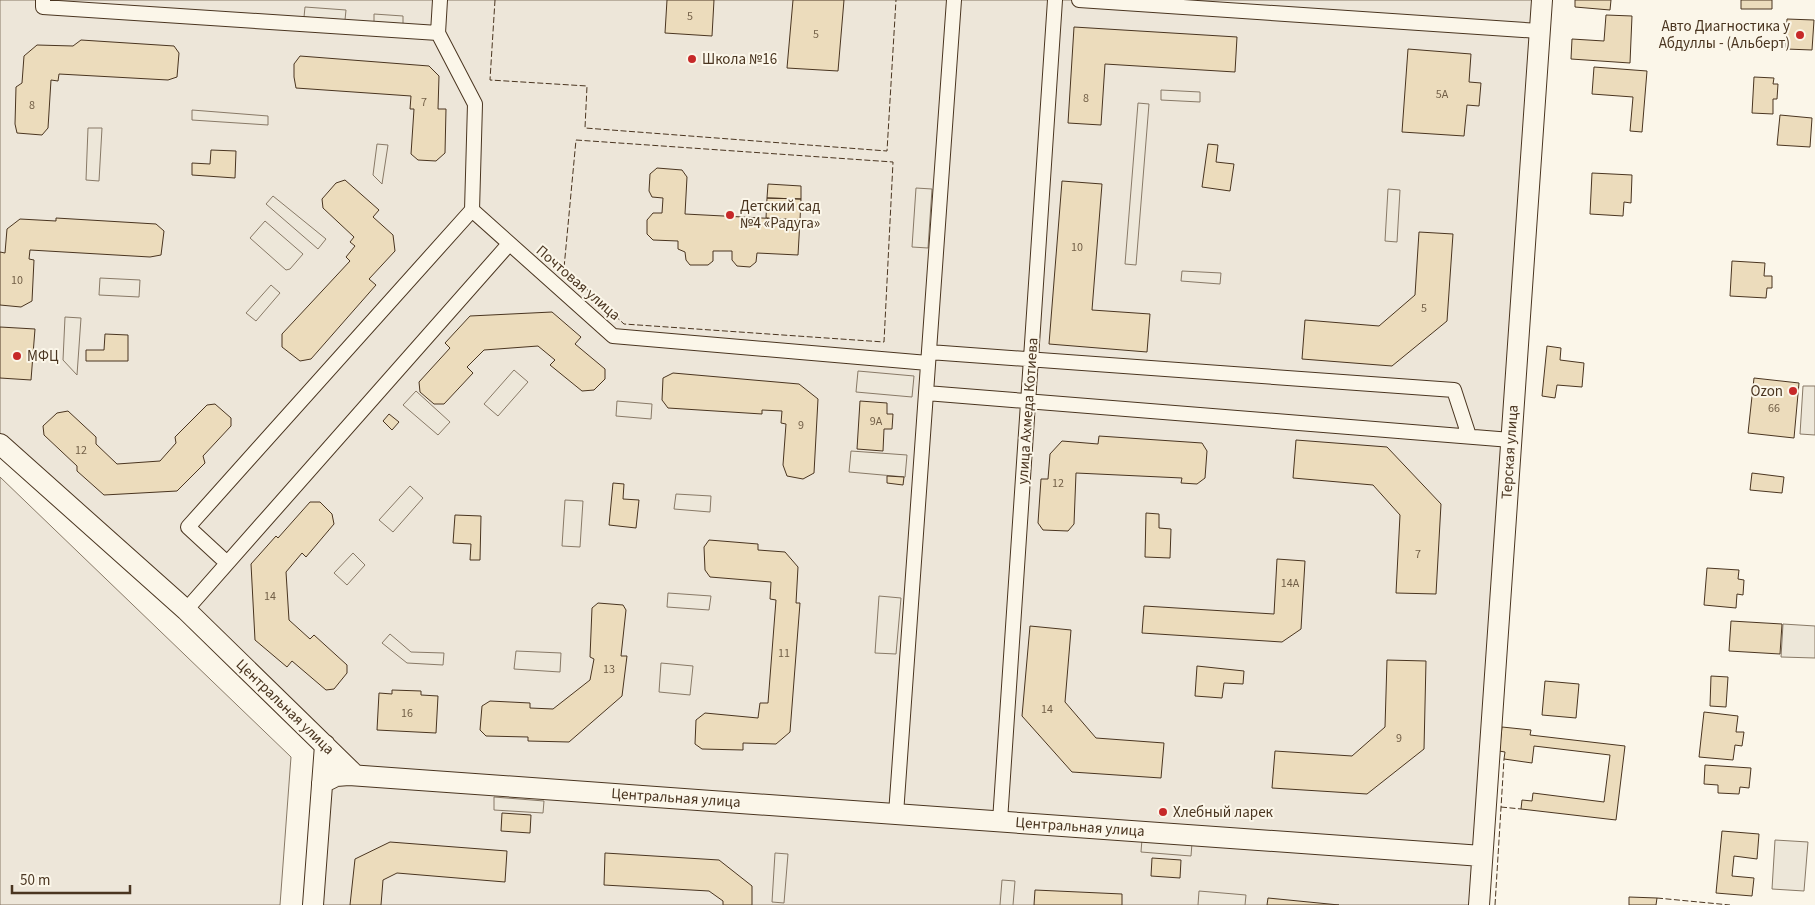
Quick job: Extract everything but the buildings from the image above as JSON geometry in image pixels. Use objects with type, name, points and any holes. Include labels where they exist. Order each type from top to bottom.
[{"type":"street","points":[[43,0],[43,7],[438,34]]},
{"type":"street","points":[[227,563],[188,527],[472,210],[475,104],[438,34],[440,0]]},
{"type":"street","points":[[896,814],[954,0]]},
{"type":"street","name":"улица Ахмеда Котиева","points":[[1000,821],[1055,0]]},
{"type":"street","points":[[1079,0],[1539,31]]},
{"type":"street","name":"Терская улица","points":[[1479,905],[1542,0]]},
{"type":"street","name":"Почтовая улица","points":[[472,210],[613,336],[928,357],[1031,359],[1454,390],[1469,436]]},
{"type":"street","points":[[186,610],[509,244]]},
{"type":"street","points":[[926,393],[1511,440]]},
{"type":"street","name":"Центральная улица","points":[[0,444],[186,610],[356,775],[1482,856]]},
{"type":"street","points":[[313,905],[325,745]]},
{"type":"street","points":[[322,783],[336,776],[356,775]]},
{"type":"shaded area","points":[[0,0],[1542,0],[1479,905],[313,905],[325,745],[0,444]]},
{"type":"shaded area","points":[[305,7],[346,10],[345,20],[304,17]]},
{"type":"shaded area","points":[[374,14],[403,16],[403,24],[374,22]]},
{"type":"shaded area","points":[[1161,90],[1200,92],[1200,102],[1161,100]]},
{"type":"shaded area","points":[[1138,103],[1149,104],[1136,265],[1125,264]]},
{"type":"shaded area","points":[[192,110],[268,116],[268,125],[192,120]]},
{"type":"shaded area","points":[[88,128],[102,128],[99,181],[86,180]]},
{"type":"shaded area","points":[[377,144],[388,145],[382,184],[373,175]]},
{"type":"shaded area","points":[[916,188],[932,189],[928,248],[912,247]]},
{"type":"shaded area","points":[[1388,189],[1400,190],[1397,242],[1385,241]]},
{"type":"shaded area","points":[[273,196],[326,239],[318,249],[266,204]]},
{"type":"shaded area","points":[[265,221],[303,254],[290,269],[286,270],[250,238]]},
{"type":"shaded area","points":[[1182,271],[1221,273],[1220,284],[1181,281]]},
{"type":"shaded area","points":[[100,278],[140,280],[139,297],[99,295]]},
{"type":"shaded area","points":[[271,285],[280,293],[256,321],[246,313]]},
{"type":"shaded area","points":[[65,317],[81,318],[77,375],[63,360]]},
{"type":"shaded area","points":[[514,370],[528,382],[498,416],[484,404]]},
{"type":"shaded area","points":[[858,371],[914,376],[912,397],[856,392]]},
{"type":"shaded area","points":[[1803,386],[1815,386],[1815,435],[1800,434]]},
{"type":"shaded area","points":[[416,391],[450,422],[438,435],[403,405]]},
{"type":"shaded area","points":[[617,401],[652,404],[651,419],[616,416]]},
{"type":"shaded area","points":[[851,451],[907,455],[905,477],[849,472]]},
{"type":"shaded area","points":[[0,477],[291,757],[280,905],[0,905]]},
{"type":"shaded area","points":[[410,486],[423,498],[393,532],[379,520]]},
{"type":"shaded area","points":[[676,494],[711,496],[710,512],[674,509]]},
{"type":"shaded area","points":[[565,500],[583,501],[580,547],[562,546]]},
{"type":"shaded area","points":[[353,553],[365,565],[347,585],[334,573]]},
{"type":"shaded area","points":[[668,593],[711,596],[709,610],[667,607]]},
{"type":"shaded area","points":[[879,596],[901,598],[896,654],[875,653]]},
{"type":"shaded area","points":[[1783,624],[1815,626],[1815,658],[1781,657]]},
{"type":"shaded area","points":[[390,634],[411,652],[444,653],[443,665],[407,663],[382,643]]},
{"type":"shaded area","points":[[516,651],[561,653],[560,672],[514,669]]},
{"type":"shaded area","points":[[661,663],[693,666],[690,695],[659,692]]},
{"type":"shaded area","points":[[494,797],[544,801],[543,813],[494,810]]},
{"type":"shaded area","points":[[1142,839],[1192,843],[1191,856],[1141,852]]},
{"type":"shaded area","points":[[1775,840],[1808,842],[1804,891],[1772,889]]},
{"type":"shaded area","points":[[775,853],[788,854],[784,903],[772,902]]},
{"type":"shaded area","points":[[1002,880],[1015,881],[1013,905],[1000,905]]},
{"type":"shaded area","points":[[1199,891],[1246,895],[1245,905],[1198,905]]},
{"type":"fence","points":[[495,0],[490,80],[587,86],[585,128],[887,151],[896,0]]},
{"type":"fence","points":[[576,140],[893,162],[884,342],[624,324],[564,268],[576,140]]},
{"type":"fence","points":[[1495,905],[1504,759]]},
{"type":"fence","points":[[1501,807],[1521,809]]},
{"type":"fence","points":[[1657,898],[1730,905]]},
{"type":"place","name":"Авто Диагностика у Абдуллы - (Альберт)","points":[[1800,35]]},
{"type":"place","name":"Школа №16","points":[[692,59]]},
{"type":"place","name":"Детский сад №4 «Радуга»","points":[[730,215]]},
{"type":"place","name":"МФЦ","points":[[17,356]]},
{"type":"place","name":"Ozon","points":[[1793,391]]},
{"type":"place","name":"Хлебный ларек","points":[[1163,812]]}]
